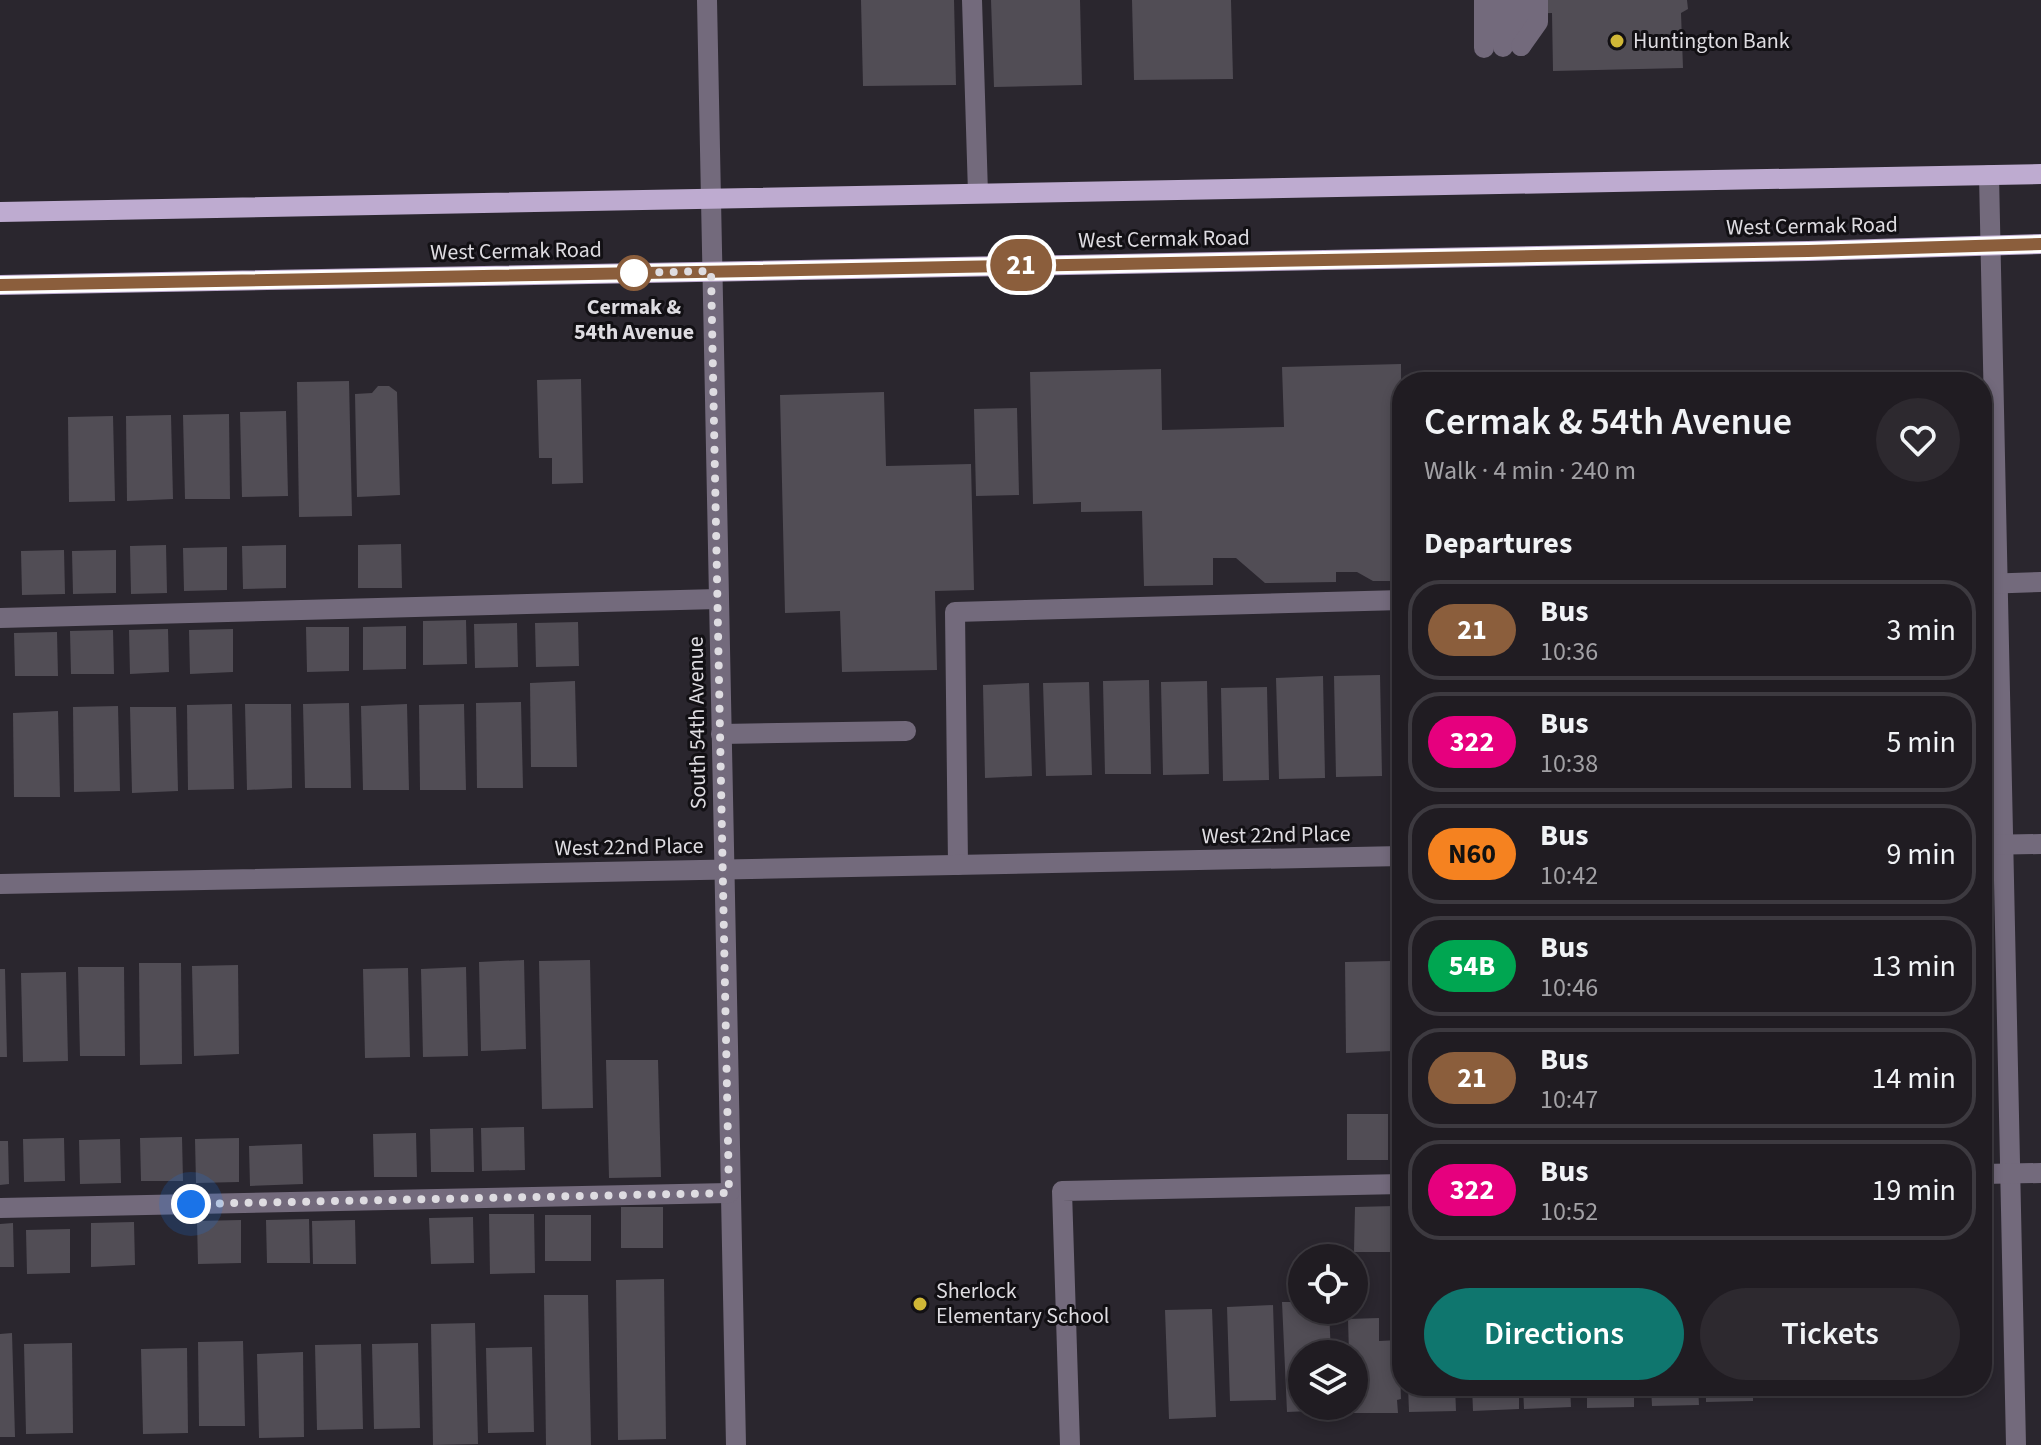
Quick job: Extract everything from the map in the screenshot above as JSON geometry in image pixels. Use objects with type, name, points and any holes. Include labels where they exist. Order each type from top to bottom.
[{"type":"main road","points":[[0,212],[2041,174]]},
{"type":"main road","name":"West Cermak Road","points":[[0,285],[2041,244]]},
{"type":"street","name":"South 54th Avenue","points":[[707,0],[736,1445]]},
{"type":"street","points":[[972,0],[978,193]]},
{"type":"street","points":[[1484,0],[1503,47]]},
{"type":"street","points":[[1503,0],[1503,47]]},
{"type":"street","points":[[1503,47],[1521,0]]},
{"type":"street","points":[[1503,47],[1538,22],[1538,0]]},
{"type":"street","points":[[1989,175],[1990,372]]},
{"type":"street","points":[[1992,584],[2041,582]]},
{"type":"street","points":[[0,618],[718,599]]},
{"type":"street","points":[[958,865],[955,612],[1392,600]]},
{"type":"street","points":[[1992,624],[2003,844],[2016,1445]]},
{"type":"street","points":[[721,734],[906,731]]},
{"type":"street","points":[[1992,845],[2041,844]]},
{"type":"street","name":"West 22nd Place","points":[[0,884],[1392,856]]},
{"type":"street","points":[[1992,1174],[2041,1173]]},
{"type":"street","points":[[1070,1445],[1062,1191],[1392,1184]]},
{"type":"street","points":[[0,1208],[729,1193]]},
{"type":"building","points":[[861,0],[954,0],[956,85],[863,86]]},
{"type":"building","points":[[991,0],[1080,0],[1082,85],[994,87]]},
{"type":"building","points":[[1132,0],[1231,0],[1233,79],[1134,80]]},
{"type":"building","name":"Huntington Bank","points":[[1480,0],[1687,0],[1688,9],[1681,13],[1683,68],[1553,71],[1552,13],[1481,15]]},
{"type":"building","points":[[1401,364],[1401,372],[1392,372],[1392,581],[1373,581],[1357,572],[1336,572],[1336,582],[1265,583],[1236,558],[1213,558],[1213,585],[1144,586],[1142,511],[1081,512],[1081,502],[1033,504],[1030,372],[1161,369],[1162,430],[1284,427],[1282,367]]},
{"type":"building","points":[[581,379],[583,483],[552,484],[552,458],[539,458],[537,380]]},
{"type":"building","points":[[349,381],[352,516],[299,517],[297,382]]},
{"type":"building","points":[[378,386],[389,386],[397,392],[400,495],[357,497],[355,394],[372,393]]},
{"type":"building","points":[[884,392],[886,466],[971,464],[974,590],[935,591],[937,670],[842,672],[840,611],[785,613],[780,395]]},
{"type":"building","points":[[1017,408],[1019,495],[976,496],[974,409]]},
{"type":"building","points":[[286,411],[288,496],[242,497],[240,412]]},
{"type":"building","points":[[229,414],[230,499],[185,499],[183,415]]},
{"type":"building","points":[[171,415],[173,499],[127,501],[126,416]]},
{"type":"building","points":[[113,416],[115,501],[69,502],[68,417]]},
{"type":"building","points":[[401,544],[402,588],[358,588],[358,545]]},
{"type":"building","points":[[166,545],[167,593],[131,594],[130,546]]},
{"type":"building","points":[[286,545],[286,588],[243,589],[242,546]]},
{"type":"building","points":[[227,547],[227,590],[184,591],[183,548]]},
{"type":"building","points":[[64,550],[65,594],[22,595],[21,551]]},
{"type":"building","points":[[116,550],[116,593],[73,594],[72,551]]},
{"type":"building","points":[[466,620],[467,664],[423,665],[423,621]]},
{"type":"building","points":[[578,622],[579,666],[536,667],[535,623]]},
{"type":"building","points":[[517,623],[518,667],[475,668],[474,624]]},
{"type":"building","points":[[406,626],[406,669],[363,670],[363,627]]},
{"type":"building","points":[[306,627],[349,627],[349,671],[307,672]]},
{"type":"building","points":[[168,629],[169,672],[130,674],[129,630]]},
{"type":"building","points":[[233,629],[233,672],[190,674],[189,630]]},
{"type":"building","points":[[113,630],[114,674],[71,674],[70,631]]},
{"type":"building","points":[[57,632],[58,676],[15,676],[14,633]]},
{"type":"building","points":[[1380,675],[1382,776],[1336,777],[1334,676]]},
{"type":"building","points":[[1323,676],[1325,778],[1279,779],[1276,678]]},
{"type":"building","points":[[1149,680],[1151,774],[1105,774],[1103,681]]},
{"type":"building","points":[[575,681],[577,767],[531,767],[530,683]]},
{"type":"building","points":[[1207,681],[1209,774],[1163,775],[1161,682]]},
{"type":"building","points":[[1089,682],[1092,775],[1046,776],[1043,683]]},
{"type":"building","points":[[1029,683],[1032,776],[985,778],[983,685]]},
{"type":"building","points":[[1267,687],[1269,780],[1223,781],[1221,688]]},
{"type":"building","points":[[521,702],[523,788],[477,788],[476,703]]},
{"type":"building","points":[[349,703],[351,788],[305,788],[303,704]]},
{"type":"building","points":[[232,704],[234,789],[188,790],[187,705]]},
{"type":"building","points":[[245,704],[291,704],[292,788],[247,790]]},
{"type":"building","points":[[407,704],[409,790],[363,790],[361,706]]},
{"type":"building","points":[[464,704],[466,790],[420,790],[419,705]]},
{"type":"building","points":[[118,706],[120,791],[74,792],[73,707]]},
{"type":"building","points":[[130,707],[176,707],[178,791],[132,793]]},
{"type":"building","points":[[58,711],[60,797],[14,797],[13,713]]},
{"type":"building","points":[[524,960],[526,1049],[481,1051],[479,962]]},
{"type":"building","points":[[590,960],[593,1108],[542,1109],[539,961]]},
{"type":"building","points":[[1391,961],[1392,1051],[1346,1053],[1345,962]]},
{"type":"building","points":[[139,963],[181,963],[182,1064],[140,1065]]},
{"type":"building","points":[[238,965],[239,1054],[194,1056],[192,966]]},
{"type":"building","points":[[78,967],[124,967],[125,1056],[80,1056]]},
{"type":"building","points":[[466,967],[468,1056],[423,1057],[421,969]]},
{"type":"building","points":[[408,968],[410,1057],[365,1058],[363,969]]},
{"type":"building","points":[[0,969],[5,969],[7,1057],[0,1057]]},
{"type":"building","points":[[66,972],[68,1061],[23,1062],[21,973]]},
{"type":"building","points":[[606,1060],[658,1060],[661,1177],[609,1178]]},
{"type":"building","points":[[1347,1114],[1388,1114],[1388,1160],[1347,1160]]},
{"type":"building","points":[[524,1127],[525,1170],[482,1171],[481,1128]]},
{"type":"building","points":[[473,1128],[474,1172],[431,1172],[430,1129]]},
{"type":"building","points":[[416,1133],[417,1177],[374,1177],[373,1134]]},
{"type":"building","points":[[182,1137],[183,1181],[141,1181],[140,1138]]},
{"type":"building","points":[[64,1138],[65,1181],[24,1182],[23,1139]]},
{"type":"building","points":[[239,1138],[239,1182],[196,1183],[195,1139]]},
{"type":"building","points":[[120,1139],[121,1183],[80,1184],[79,1140]]},
{"type":"building","points":[[0,1141],[8,1141],[9,1184],[0,1185]]},
{"type":"building","points":[[302,1144],[303,1184],[250,1186],[249,1146]]},
{"type":"building","points":[[1392,1206],[1392,1252],[1368,1252],[1368,1244],[1354,1244],[1355,1207]]},
{"type":"building","points":[[621,1207],[663,1207],[663,1248],[621,1248]]},
{"type":"building","points":[[489,1214],[534,1214],[535,1273],[490,1274]]},
{"type":"building","points":[[545,1215],[591,1215],[591,1261],[545,1261]]},
{"type":"building","points":[[473,1217],[474,1263],[431,1264],[429,1218]]},
{"type":"building","points":[[309,1219],[310,1263],[267,1263],[266,1220]]},
{"type":"building","points":[[241,1220],[241,1263],[198,1264],[197,1221]]},
{"type":"building","points":[[355,1220],[356,1264],[313,1264],[312,1221]]},
{"type":"building","points":[[134,1222],[135,1265],[91,1267],[91,1223]]},
{"type":"building","points":[[13,1223],[14,1267],[0,1267],[0,1224]]},
{"type":"building","points":[[70,1229],[70,1273],[27,1274],[26,1230]]},
{"type":"building","points":[[664,1279],[666,1439],[618,1440],[616,1280]]},
{"type":"building","points":[[544,1295],[588,1295],[591,1445],[546,1445]]},
{"type":"building","points":[[1282,1302],[1288,1302],[1288,1324],[1330,1324],[1330,1340],[1288,1340],[1287,1412]]},
{"type":"building","points":[[1273,1305],[1276,1400],[1230,1401],[1227,1307]]},
{"type":"building","points":[[1212,1309],[1216,1417],[1169,1419],[1165,1310]]},
{"type":"building","points":[[1368,1318],[1379,1318],[1379,1341],[1392,1340],[1392,1396],[1401,1396],[1397,1400],[1398,1413],[1368,1413],[1368,1340],[1349,1340],[1348,1324],[1368,1324]]},
{"type":"building","points":[[475,1323],[478,1444],[433,1445],[431,1324]]},
{"type":"building","points":[[12,1333],[15,1437],[0,1437],[0,1334]]},
{"type":"building","points":[[243,1341],[245,1426],[199,1426],[198,1342]]},
{"type":"building","points":[[72,1343],[73,1433],[26,1434],[24,1344]]},
{"type":"building","points":[[418,1343],[420,1428],[374,1429],[372,1344]]},
{"type":"building","points":[[361,1344],[363,1429],[317,1430],[315,1345]]},
{"type":"building","points":[[532,1347],[534,1432],[488,1433],[486,1348]]},
{"type":"building","points":[[187,1348],[188,1433],[143,1434],[141,1349]]},
{"type":"building","points":[[303,1352],[304,1437],[259,1438],[257,1354]]},
{"type":"building","points":[[1408,1396],[1455,1396],[1456,1411],[1409,1412]]},
{"type":"building","points":[[1472,1396],[1519,1396],[1519,1409],[1473,1411]]},
{"type":"building","points":[[1523,1396],[1570,1396],[1571,1407],[1524,1409]]},
{"type":"building","points":[[1587,1396],[1634,1396],[1634,1407],[1587,1408]]},
{"type":"building","points":[[1652,1396],[1699,1396],[1699,1405],[1652,1406]]},
{"type":"building","points":[[1706,1396],[1753,1396],[1753,1401],[1706,1402]]},
{"type":"bus line","name":"21","points":[[0,285],[2041,244]]},
{"type":"place","name":"Huntington Bank","points":[[1617,41]]},
{"type":"place","name":"Cermak & 54th Avenue","points":[[634,273]]},
{"type":"place","name":"Sherlock Elementary School","points":[[920,1304]]},
{"type":"route","points":[[191,1204],[729,1193],[711,271],[634,273]]}]
